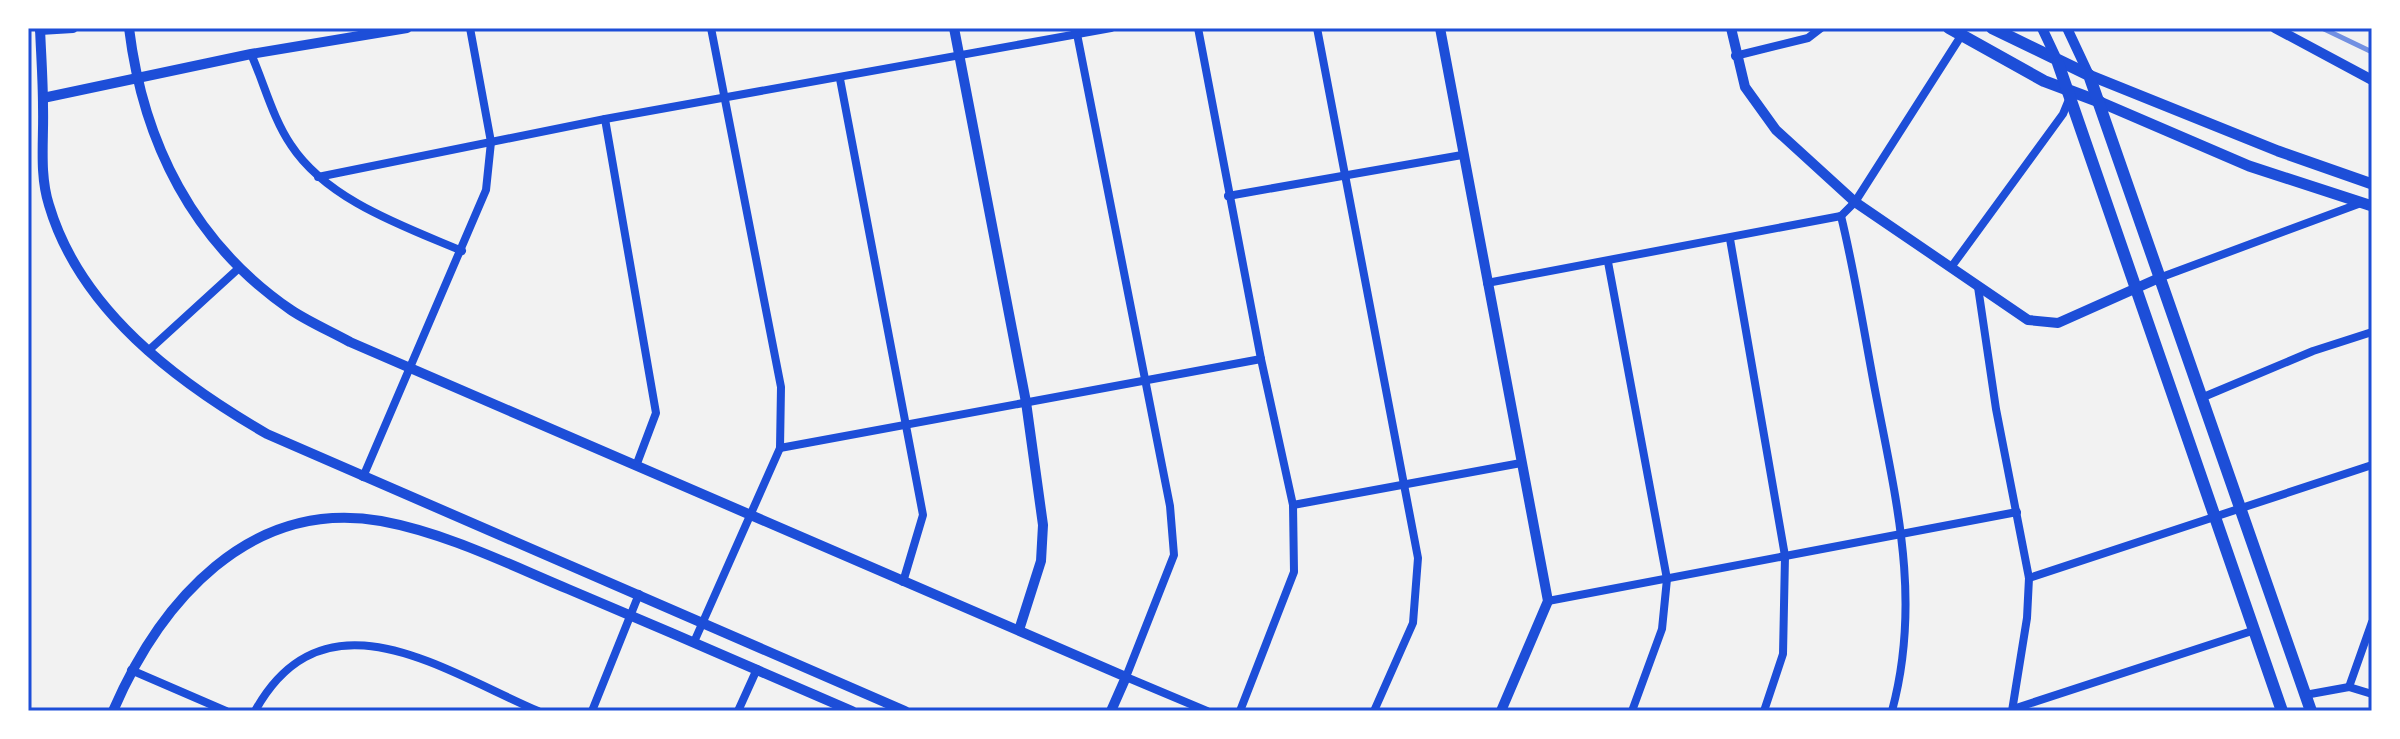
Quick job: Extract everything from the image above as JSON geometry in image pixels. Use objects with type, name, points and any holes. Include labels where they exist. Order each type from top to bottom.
[{"type":"main road","points":[[1949,28],[2071,94],[2100,102],[2249,166],[2366,204]]},
{"type":"main road","points":[[1992,28],[2058,63],[2278,151],[2372,184]]},
{"type":"main road","points":[[2058,63],[2282,711]]},
{"type":"main road","points":[[2089,75],[2311,711]]},
{"type":"street","points":[[73,28],[40,29],[44,174],[49,205],[88,281],[112,314],[148,351],[216,404],[267,434],[905,711]]},
{"type":"street","points":[[129,28],[135,79],[164,161],[192,212],[239,268],[291,310],[350,342],[412,366],[748,516],[1207,711]]},
{"type":"street","points":[[43,98],[251,54],[407,28]]},
{"type":"street","points":[[363,477],[486,190],[491,142],[470,28]]},
{"type":"street","points":[[694,642],[780,448],[781,387],[711,28]]},
{"type":"street","points":[[954,28],[1026,402],[1043,525],[1041,561],[1019,630]]},
{"type":"street","points":[[318,177],[605,119],[1111,28]]},
{"type":"street","points":[[1198,28],[1228,196],[1293,505],[1294,572],[1240,711]]},
{"type":"street","points":[[1317,28],[1418,558],[1413,623],[1374,711]]},
{"type":"street","points":[[1440,28],[1548,601],[1501,711]]},
{"type":"street","points":[[1731,28],[1735,56],[1757,108],[1822,174],[1855,202],[2028,320],[2043,324],[2058,323],[2159,278],[2366,204]]},
{"type":"street","points":[[1735,56],[1808,38],[1821,28]]},
{"type":"street","points":[[2042,28],[2058,63]]},
{"type":"street","points":[[2067,28],[2089,75]]},
{"type":"street","points":[[2275,28],[2372,80]]},
{"type":"street","points":[[1077,34],[1170,506],[1174,555],[1111,711]]},
{"type":"street","points":[[1487,283],[1841,216],[1855,202],[1961,36]]},
{"type":"street","points":[[251,54],[290,144],[318,177],[388,219],[462,251]]},
{"type":"street","points":[[840,79],[923,515],[903,582]]},
{"type":"street","points":[[1952,266],[2063,114],[2071,94]]},
{"type":"street","points":[[605,119],[656,413],[636,466]]},
{"type":"street","points":[[1228,196],[1462,155]]},
{"type":"street","points":[[1841,216],[1902,533],[1908,616],[1904,667],[1892,711]]},
{"type":"street","points":[[1730,239],[1785,556],[1783,654],[1764,711]]},
{"type":"street","points":[[1608,262],[1667,579],[1662,629],[1632,711]]},
{"type":"street","points":[[148,351],[239,268]]},
{"type":"street","points":[[1978,287],[2029,578],[2026,630],[2013,710],[2255,630]]},
{"type":"street","points":[[2201,398],[2313,351],[2372,332]]},
{"type":"street","points":[[780,448],[1261,359]]},
{"type":"street","points":[[1293,505],[1521,463]]},
{"type":"street","points":[[2029,578],[2372,465]]},
{"type":"street","points":[[1548,601],[2017,512]]},
{"type":"street","points":[[113,711],[131,670],[170,613],[206,571],[256,539],[298,524],[337,517],[380,521],[467,548],[852,711]]},
{"type":"street","points":[[592,711],[639,594]]},
{"type":"street","points":[[2349,687],[2372,622]]},
{"type":"street","points":[[255,711],[288,667],[304,656],[345,643],[368,644],[421,661],[538,711]]},
{"type":"street","points":[[738,711],[757,669]]},
{"type":"street","points":[[131,670],[226,711]]},
{"type":"street","points":[[2305,695],[2349,687],[2372,694]]},
{"type":"railway","points":[[2322,28],[2372,52]]}]
